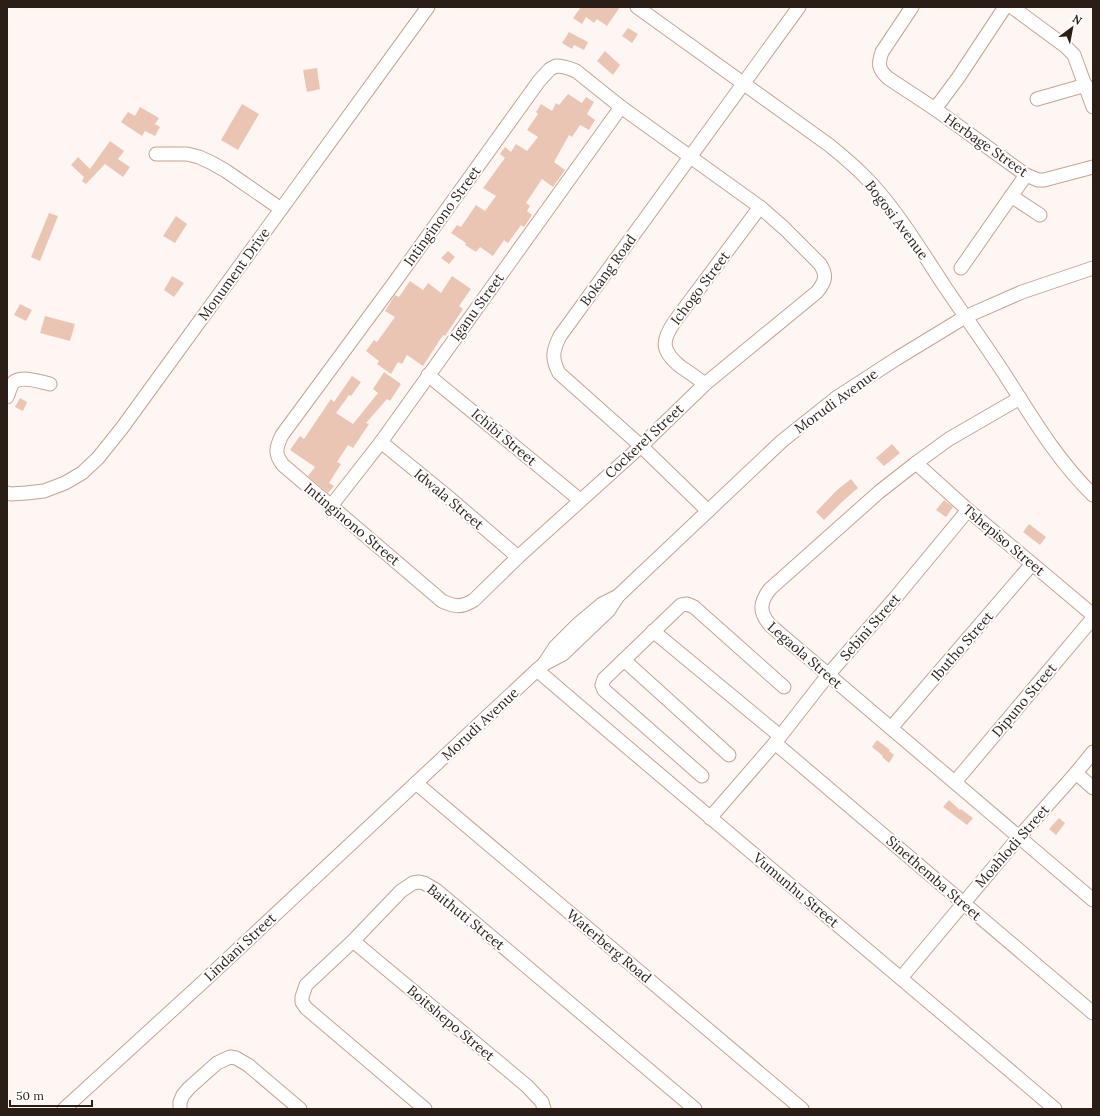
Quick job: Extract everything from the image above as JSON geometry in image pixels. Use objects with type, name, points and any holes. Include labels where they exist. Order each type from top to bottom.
[{"type":"street","name":"Monument Drive","points":[[7,493],[26,493],[51,489],[82,473],[98,458],[122,428],[428,7]]},
{"type":"street","name":"Bogosi Avenue","points":[[637,7],[829,145],[858,169],[882,195],[994,358],[1058,456],[1093,495]]},
{"type":"street","name":"Bokang Road","points":[[708,511],[641,446],[559,373],[554,361],[554,352],[560,336],[799,7]]},
{"type":"street","name":"Herbage Street","points":[[912,7],[884,47],[879,60],[880,69],[888,78],[1026,175],[1038,180],[1044,180],[1093,167]]},
{"type":"street","points":[[935,110],[1005,7]]},
{"type":"street","points":[[1012,7],[1070,50],[1074,55],[1093,107]]},
{"type":"street","name":"Intinginono Street","points":[[461,606],[454,606],[442,601],[282,465],[277,454],[277,448],[282,435],[394,283],[544,74],[556,66],[568,68],[576,72],[621,107],[760,207],[784,228],[820,264],[824,270],[825,276]]},
{"type":"street","points":[[1037,99],[1086,85]]},
{"type":"street","name":"Iganu Street","points":[[331,506],[381,442],[621,107]]},
{"type":"street","points":[[156,154],[187,154],[199,157],[226,171],[281,209]]},
{"type":"street","points":[[961,268],[1026,175]]},
{"type":"street","points":[[1011,196],[1040,215]]},
{"type":"street","name":"Ichogo Street","points":[[704,384],[668,356],[665,344],[666,337],[675,321],[760,207]]},
{"type":"street","name":"Morudi Avenue","points":[[416,783],[541,667],[555,647],[577,624],[602,604],[618,596],[782,441],[836,398],[965,317],[1022,292],[1093,268]]},
{"type":"street","name":"Cockerel Street","points":[[461,606],[474,600],[518,557],[641,446],[704,384],[817,292],[824,281],[825,276]]},
{"type":"street","name":"Ichibi Street","points":[[428,375],[580,500]]},
{"type":"street","points":[[7,397],[13,383],[17,380],[22,379],[50,384]]},
{"type":"street","name":"Legaola Street","points":[[1020,398],[949,439],[878,492],[770,589],[763,600],[761,608],[762,615],[770,626],[1093,900]]},
{"type":"street","name":"Idwala Street","points":[[381,442],[518,557]]},
{"type":"street","name":"Tshepiso Street","points":[[916,463],[968,510],[1093,617]]},
{"type":"street","name":"Sebini Street","points":[[710,818],[777,740],[828,675],[896,597],[968,510]]},
{"type":"street","name":"Ibutho Street","points":[[891,728],[1032,564]]},
{"type":"street","points":[[702,776],[604,690],[602,685],[604,679],[681,605],[687,604],[694,607],[784,687]]},
{"type":"street","name":"Dipuno Street","points":[[955,782],[1093,617]]},
{"type":"street","name":"Sinethemba Street","points":[[653,631],[963,904],[1093,1013]]},
{"type":"street","points":[[624,660],[729,755]]},
{"type":"street","name":"Vumunhu Street","points":[[541,667],[710,818],[1055,1109]]},
{"type":"street","name":"Moahlodi Street","points":[[901,978],[1019,837],[1093,752]]},
{"type":"street","points":[[1076,773],[1093,788]]},
{"type":"street","name":"Lindani Street","points":[[64,1109],[203,982],[416,783]]},
{"type":"street","name":"Waterberg Road","points":[[416,783],[802,1109]]},
{"type":"street","name":"Baithuti Street","points":[[425,1109],[306,1008],[302,1002],[306,985],[353,941],[401,891],[407,886],[419,882],[430,885],[695,1109]]},
{"type":"street","name":"Boitshepo Street","points":[[353,941],[528,1086],[542,1102],[544,1109]]},
{"type":"street","points":[[180,1109],[180,1102],[183,1095],[189,1088],[217,1063],[230,1057],[236,1058],[248,1065],[300,1109]]},
{"type":"building","points":[[581,7],[620,7],[607,26],[597,19],[594,23],[586,17],[582,24],[573,18]]},
{"type":"building","points":[[628,28],[638,34],[632,43],[622,36]]},
{"type":"building","points":[[569,32],[588,42],[584,50],[574,45],[572,49],[562,43]]},
{"type":"building","points":[[605,51],[620,65],[613,75],[597,61]]},
{"type":"building","points":[[317,68],[320,89],[307,92],[303,70]]},
{"type":"building","points":[[568,94],[582,103],[586,97],[594,102],[587,114],[595,120],[589,130],[580,125],[572,137],[569,135],[554,162],[565,170],[553,187],[542,179],[526,203],[530,206],[527,211],[532,215],[524,227],[521,225],[508,243],[504,240],[493,256],[480,247],[476,252],[451,233],[457,225],[461,227],[476,205],[485,211],[496,196],[483,188],[505,158],[500,154],[505,147],[511,152],[516,144],[527,151],[538,137],[527,130],[538,114],[536,112],[541,104],[552,111],[556,103],[559,105]]},
{"type":"building","points":[[242,104],[259,114],[238,150],[221,140]]},
{"type":"building","points":[[140,107],[159,118],[155,124],[160,127],[155,136],[145,131],[142,136],[121,122],[128,112],[135,116]]},
{"type":"building","points":[[110,141],[124,151],[118,159],[130,167],[123,177],[105,164],[86,184],[82,181],[84,177],[71,165],[78,157],[90,169]]},
{"type":"building","points":[[49,213],[58,216],[40,261],[31,257]]},
{"type":"building","points":[[176,216],[187,224],[175,243],[163,236]]},
{"type":"building","points":[[448,251],[455,257],[449,264],[441,258]]},
{"type":"building","points":[[172,276],[184,283],[174,297],[164,290]]},
{"type":"building","points":[[452,276],[471,289],[459,306],[463,309],[445,336],[443,335],[423,366],[407,355],[402,364],[398,362],[391,374],[377,364],[379,361],[366,351],[374,340],[377,342],[395,317],[385,311],[395,295],[399,297],[410,281],[423,290],[428,283],[441,293]]},
{"type":"building","points":[[20,304],[32,310],[26,321],[14,315]]},
{"type":"building","points":[[45,316],[75,324],[70,341],[40,333]]},
{"type":"building","points":[[384,372],[401,384],[390,401],[387,399],[366,423],[369,424],[353,448],[348,445],[337,462],[341,464],[329,483],[334,486],[328,493],[308,476],[315,467],[290,450],[300,436],[304,439],[331,399],[334,402],[352,376],[361,382],[336,413],[353,424],[378,393],[373,389]]},
{"type":"building","points":[[20,398],[27,402],[23,411],[15,407]]},
{"type":"building","points":[[892,444],[900,453],[884,466],[876,458]]},
{"type":"building","points":[[851,479],[858,488],[824,520],[816,512],[837,490]]},
{"type":"building","points":[[944,500],[953,507],[946,517],[936,510]]},
{"type":"building","points":[[1029,524],[1046,537],[1040,545],[1023,532]]},
{"type":"building","points":[[877,740],[894,755],[889,763],[872,747]]},
{"type":"building","points":[[949,800],[960,810],[961,809],[973,818],[967,825],[943,807]]},
{"type":"building","points":[[1059,818],[1065,823],[1056,835],[1049,829]]}]
